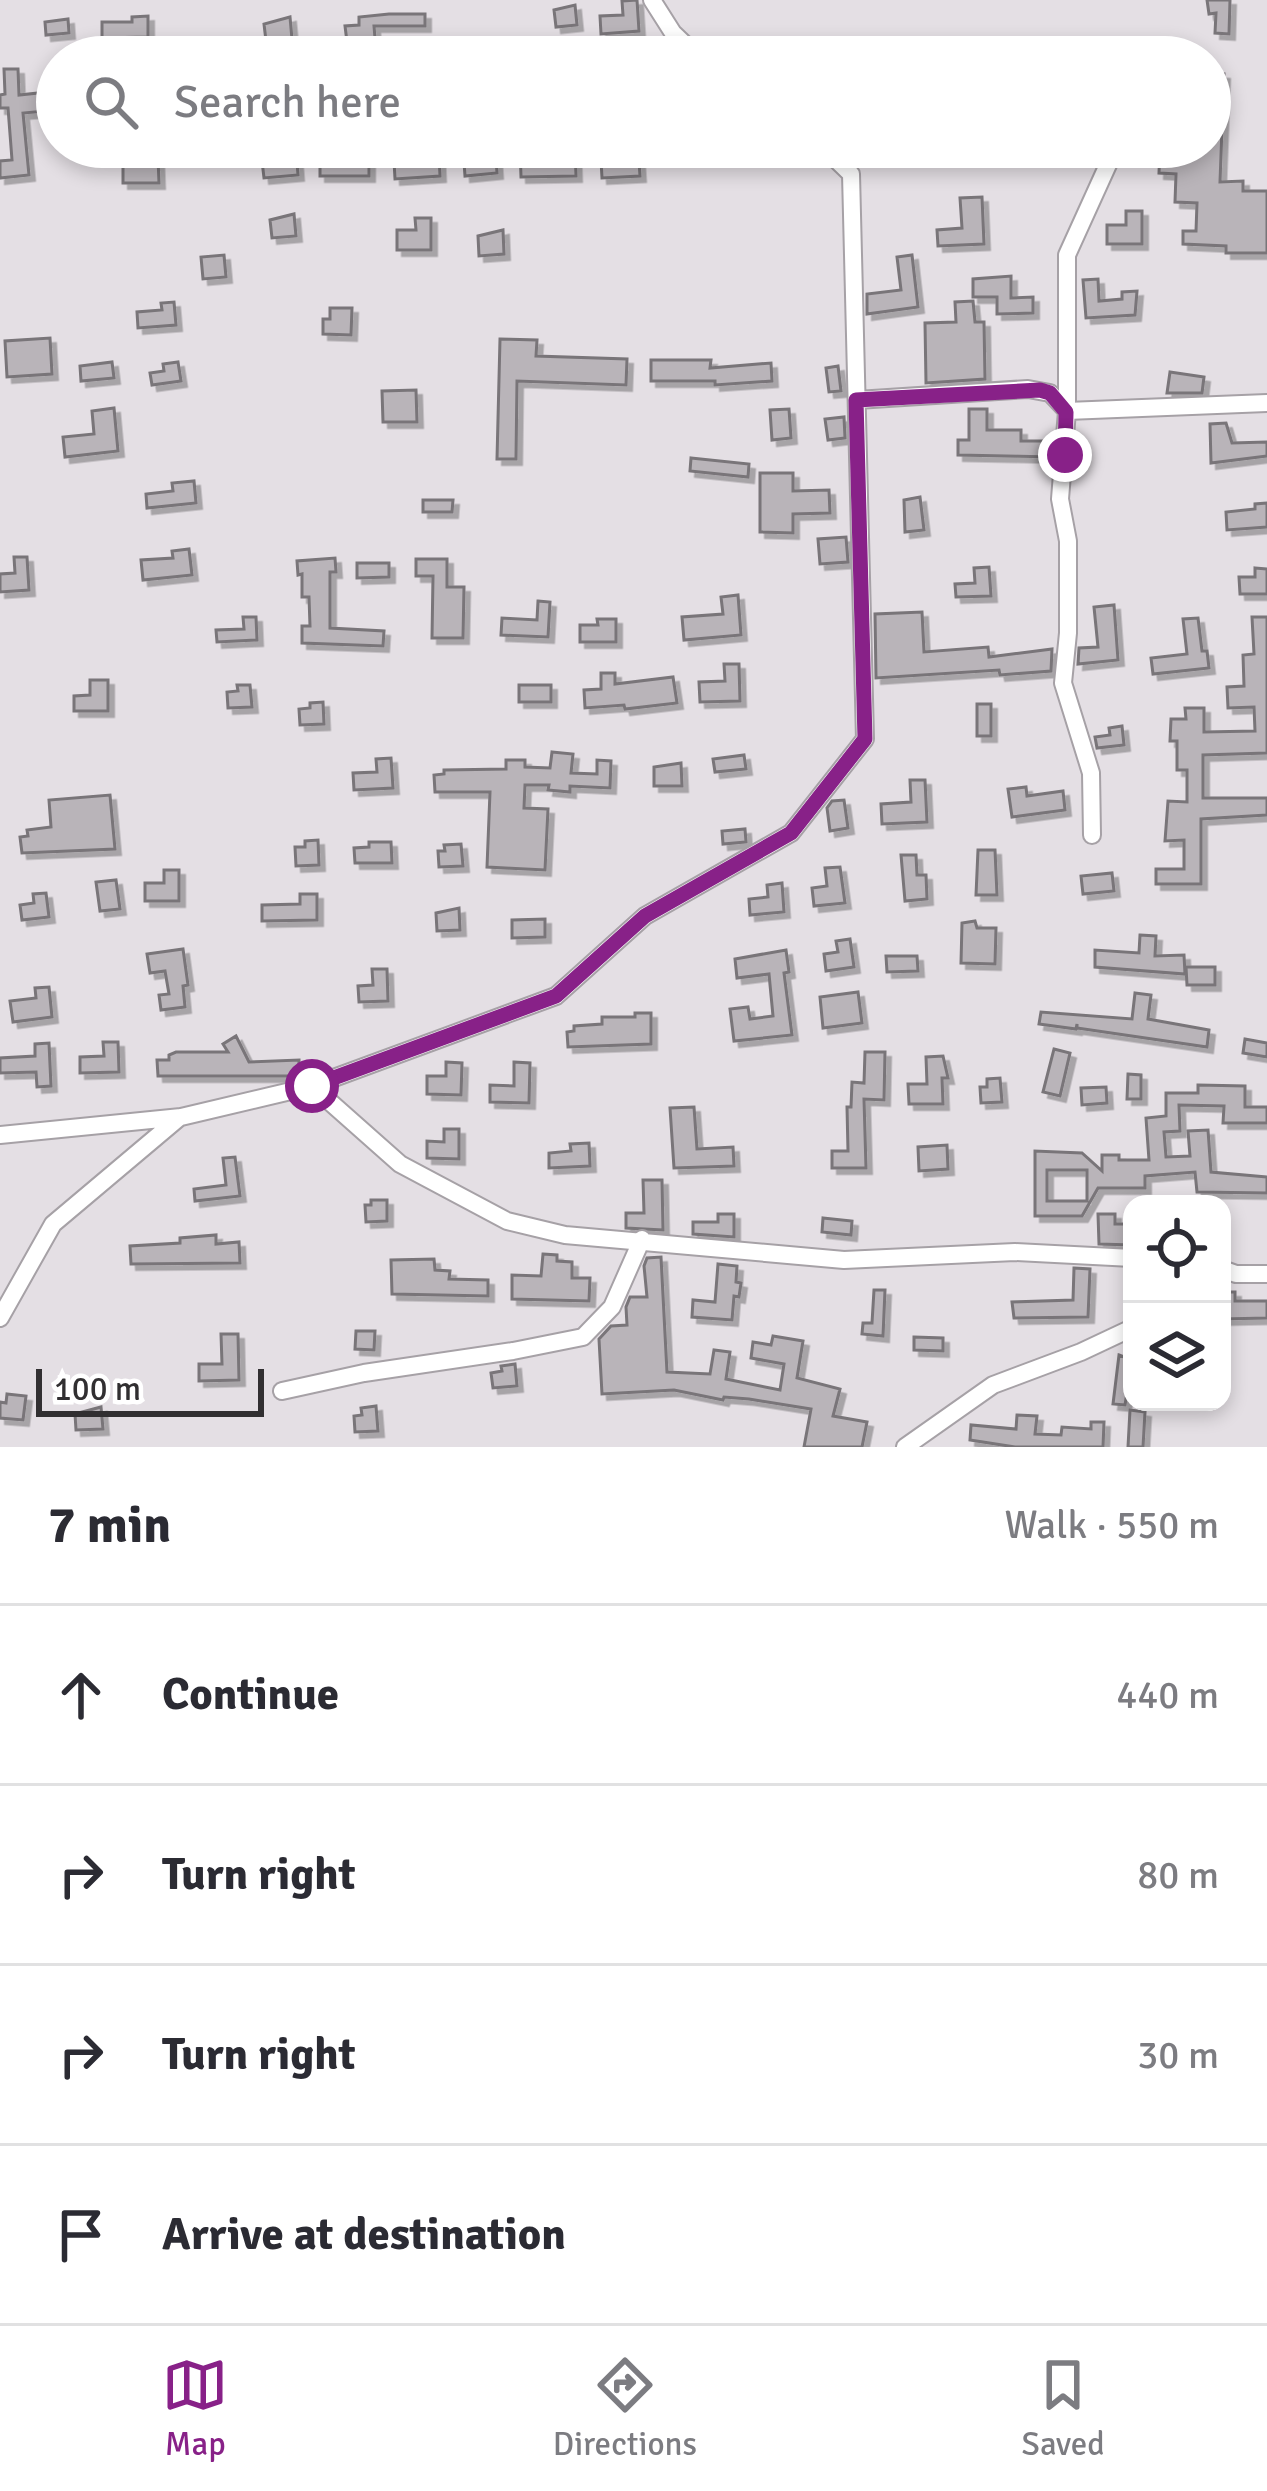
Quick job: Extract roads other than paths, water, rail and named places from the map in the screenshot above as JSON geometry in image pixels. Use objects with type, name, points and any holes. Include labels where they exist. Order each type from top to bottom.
[{"type":"street","points":[[652,0],[676,36]]},
{"type":"street","points":[[0,1135],[181,1117],[312,1086],[556,996],[645,916],[791,833],[865,739],[851,174],[845,168]]},
{"type":"street","points":[[1092,835],[1091,773],[1063,683],[1068,541],[1060,499],[1067,255],[1106,168]]},
{"type":"street","points":[[856,400],[1028,389],[1050,393],[1066,412]]},
{"type":"street","points":[[1066,412],[1267,404]]},
{"type":"street","points":[[312,1086],[400,1164],[508,1221],[566,1234],[844,1260],[1015,1252],[1123,1258]]},
{"type":"street","points":[[0,1318],[53,1224],[181,1117]]},
{"type":"street","points":[[282,1391],[364,1372],[583,1336],[612,1307],[642,1239]]},
{"type":"street","points":[[1231,1272],[1267,1274]]},
{"type":"street","points":[[905,1447],[994,1385],[1123,1332]]}]
